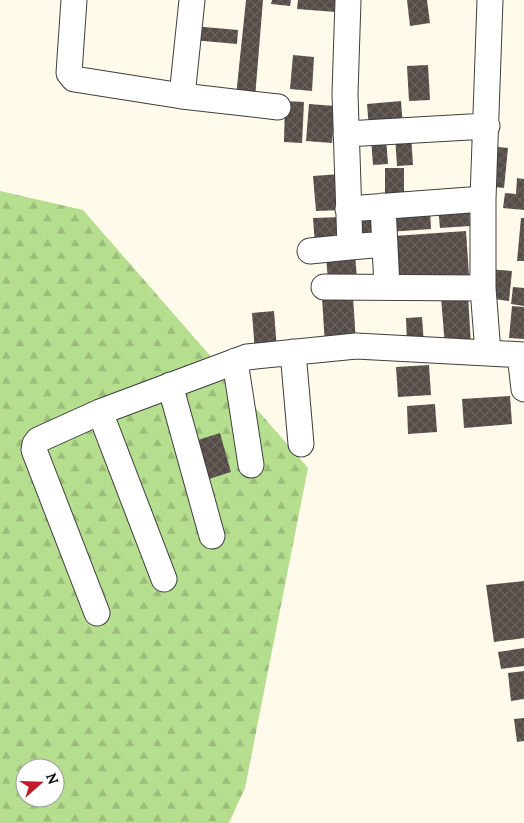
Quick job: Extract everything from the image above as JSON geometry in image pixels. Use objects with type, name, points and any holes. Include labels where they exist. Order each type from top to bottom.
[{"type":"street","points":[[74,0],[69,66],[71,77],[74,79],[182,96],[278,107]]},
{"type":"street","points":[[182,96],[192,0]]},
{"type":"street","points":[[348,0],[345,94],[350,247]]},
{"type":"street","points":[[488,353],[483,288],[483,199],[490,0]]},
{"type":"street","points":[[346,134],[486,126]]},
{"type":"street","points":[[348,209],[483,199]]},
{"type":"street","points":[[383,206],[387,288]]},
{"type":"street","points":[[310,251],[385,244]]},
{"type":"street","points":[[324,287],[483,288]]},
{"type":"street","points":[[98,613],[34,447],[38,440],[100,412],[247,357],[293,352],[356,346],[522,355],[524,389]]},
{"type":"street","points":[[293,352],[301,444]]},
{"type":"street","points":[[235,362],[251,465]]},
{"type":"street","points":[[170,385],[212,536]]},
{"type":"street","points":[[100,412],[164,579]]},
{"type":"green space","points":[[0,191],[83,210],[308,468],[245,788],[229,823],[0,823]]},
{"type":"building","points":[[246,0],[263,0],[255,98],[236,96]]},
{"type":"building","points":[[272,0],[291,0],[290,6],[271,4]]},
{"type":"building","points":[[298,0],[337,0],[336,12],[297,9]]},
{"type":"building","points":[[407,0],[427,0],[430,23],[410,26]]},
{"type":"building","points":[[193,26],[238,30],[237,44],[192,40]]},
{"type":"building","points":[[293,55],[314,57],[312,91],[290,89]]},
{"type":"building","points":[[428,65],[430,100],[409,101],[407,66]]},
{"type":"building","points":[[285,101],[304,102],[302,143],[284,142]]},
{"type":"building","points":[[401,101],[403,127],[369,129],[367,104]]},
{"type":"building","points":[[309,104],[335,106],[332,143],[306,141]]},
{"type":"building","points":[[411,135],[413,165],[397,166],[395,136]]},
{"type":"building","points":[[386,138],[388,164],[373,165],[371,139]]},
{"type":"building","points":[[489,146],[508,148],[504,188],[485,186]]},
{"type":"building","points":[[385,168],[404,168],[404,194],[385,193]]},
{"type":"building","points":[[341,174],[343,210],[316,211],[313,176]]},
{"type":"building","points":[[517,178],[524,179],[524,210],[503,208],[505,193],[516,194]]},
{"type":"building","points":[[469,205],[470,226],[440,228],[438,207]]},
{"type":"building","points":[[430,210],[431,229],[388,232],[387,213]]},
{"type":"building","points":[[379,211],[380,234],[355,235],[353,213]]},
{"type":"building","points":[[342,217],[344,243],[315,245],[313,218]]},
{"type":"building","points":[[521,218],[524,218],[524,261],[517,261]]},
{"type":"building","points":[[466,231],[469,275],[397,280],[394,236]]},
{"type":"building","points":[[355,254],[357,279],[328,281],[326,256]]},
{"type":"building","points":[[486,269],[512,271],[509,301],[486,298]]},
{"type":"building","points":[[513,287],[524,288],[524,306],[511,304]]},
{"type":"building","points":[[468,295],[471,345],[445,347],[441,297]]},
{"type":"building","points":[[353,296],[356,343],[325,345],[322,298]]},
{"type":"building","points":[[512,306],[524,307],[524,339],[509,338]]},
{"type":"building","points":[[274,311],[277,350],[255,352],[252,313]]},
{"type":"building","points":[[422,317],[424,344],[407,345],[406,318]]},
{"type":"building","points":[[429,365],[431,395],[398,397],[396,367]]},
{"type":"building","points":[[510,396],[512,424],[464,428],[462,399]]},
{"type":"building","points":[[435,404],[437,432],[408,434],[407,406]]},
{"type":"building","points":[[220,433],[231,472],[209,479],[198,440]]},
{"type":"building","points":[[524,581],[524,638],[494,642],[486,585]]},
{"type":"building","points":[[524,648],[524,666],[501,669],[498,652]]},
{"type":"building","points":[[524,671],[524,699],[511,701],[508,673]]},
{"type":"building","points":[[524,718],[524,741],[517,742],[514,719]]}]
